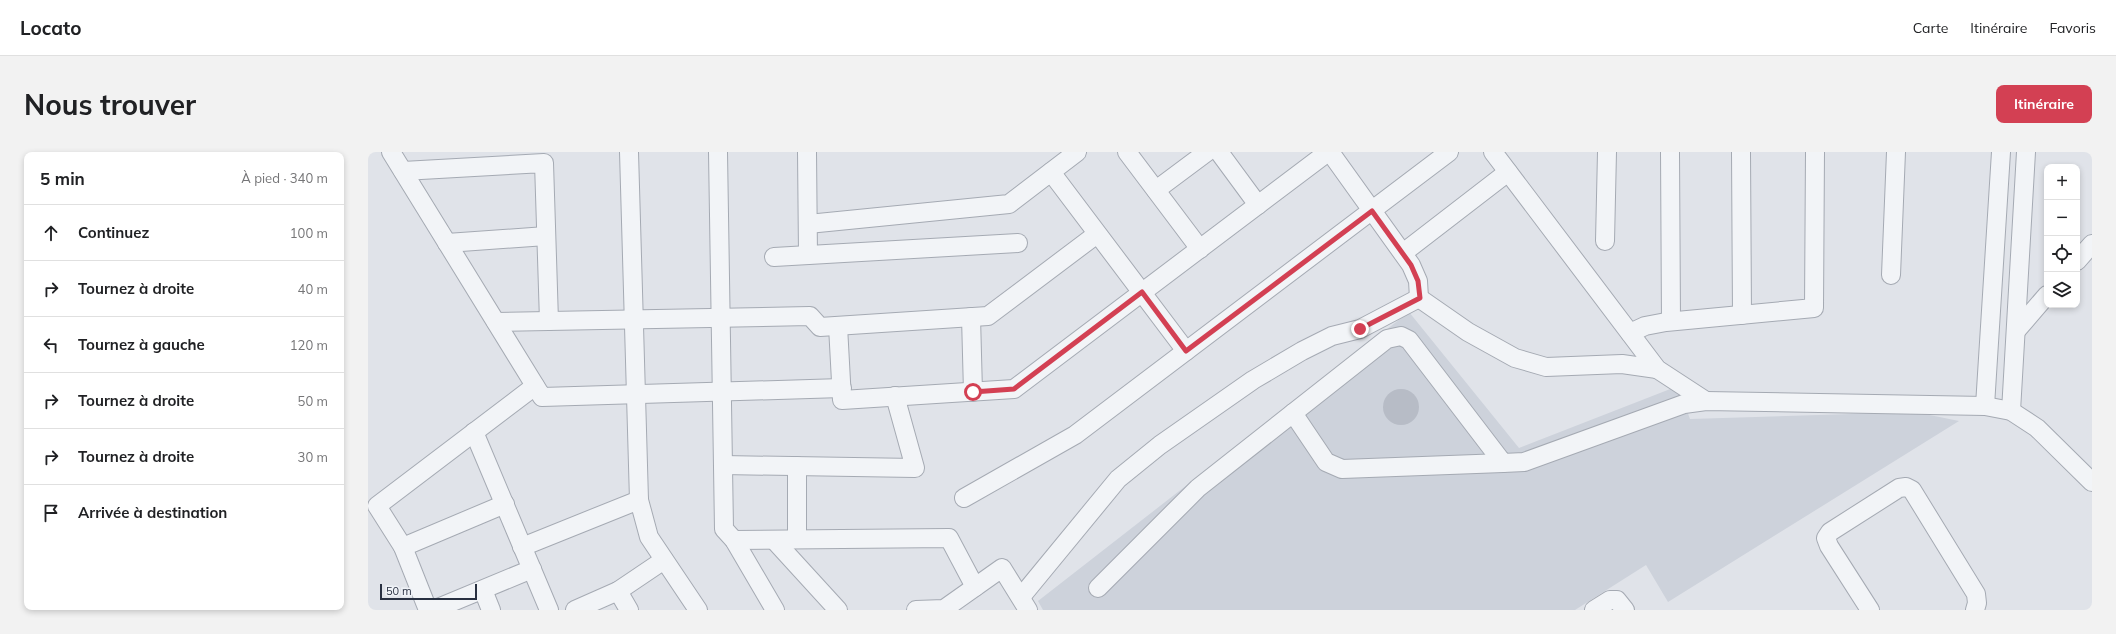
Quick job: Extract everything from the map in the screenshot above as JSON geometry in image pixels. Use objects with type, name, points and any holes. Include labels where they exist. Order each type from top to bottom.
[{"type":"street","points":[[391,152],[542,397],[842,388]]},
{"type":"street","points":[[628,152],[639,500],[650,537],[698,610]]},
{"type":"street","points":[[718,152],[724,529],[734,540],[775,610]]},
{"type":"street","points":[[807,152],[808,255]]},
{"type":"street","points":[[808,224],[1009,204],[1077,152]]},
{"type":"street","points":[[1127,152],[1200,249]]},
{"type":"street","points":[[1156,190],[1206,152]]},
{"type":"street","points":[[1219,152],[1258,205]]},
{"type":"street","points":[[964,498],[1075,435],[1449,152]]},
{"type":"street","points":[[1493,152],[1657,369],[1706,402]]},
{"type":"street","points":[[1605,241],[1607,152]]},
{"type":"street","points":[[1670,152],[1671,321]]},
{"type":"street","points":[[1741,152],[1742,315]]},
{"type":"street","points":[[1630,333],[1645,326],[1671,321],[1814,308],[1815,152]]},
{"type":"street","points":[[1891,275],[1896,152]]},
{"type":"street","points":[[1985,406],[2001,152]]},
{"type":"street","points":[[2011,412],[2026,152]]},
{"type":"street","points":[[838,326],[842,400],[1014,389],[1258,205],[1324,153],[1372,211],[1403,253],[1418,281],[1420,298],[1468,332],[1515,358],[1546,367],[1622,364],[1657,369]]},
{"type":"street","points":[[403,171],[544,163],[549,321]]},
{"type":"street","points":[[1050,172],[1186,351]]},
{"type":"street","points":[[1403,253],[1508,172]]},
{"type":"street","points":[[496,322],[810,316],[820,327],[988,316],[1097,234]]},
{"type":"street","points":[[447,243],[546,236]]},
{"type":"street","points":[[774,257],[1018,243]]},
{"type":"street","points":[[2080,258],[2092,244]]},
{"type":"street","points":[[916,610],[944,609],[1002,568],[1024,604],[1118,479],[1160,445],[1253,380],[1302,351],[1332,336],[1360,329],[1420,298]]},
{"type":"street","points":[[2016,331],[2044,298]]},
{"type":"street","points":[[971,317],[973,392]]},
{"type":"street","points":[[1098,588],[1198,488],[1387,340],[1401,336],[1409,340],[1503,463]]},
{"type":"street","points":[[428,610],[403,547],[377,506],[535,386]]},
{"type":"street","points":[[723,465],[915,468],[895,396]]},
{"type":"street","points":[[1293,413],[1326,462],[1342,469],[1524,462],[1684,404],[1706,402],[1985,406],[2011,412],[2037,428],[2092,482]]},
{"type":"street","points":[[474,432],[549,610]]},
{"type":"street","points":[[796,539],[797,466]]},
{"type":"street","points":[[1870,610],[1829,546],[1826,538],[1830,532],[1899,488],[1906,487],[1912,490],[1976,594],[1977,604],[1974,610]]},
{"type":"street","points":[[522,547],[639,500]]},
{"type":"street","points":[[403,547],[505,504]]},
{"type":"street","points":[[734,540],[949,538],[975,587]]},
{"type":"street","points":[[774,540],[838,610]]},
{"type":"street","points":[[575,610],[618,591],[664,560]]},
{"type":"street","points":[[433,610],[532,569]]},
{"type":"street","points":[[483,590],[491,610]]},
{"type":"street","points":[[618,591],[629,610]]},
{"type":"street","points":[[1594,610],[1610,600],[1617,600],[1625,610]]},
{"type":"shaded area","points":[[1409,312],[1519,448],[1678,386],[1690,419],[1915,412],[1959,421],[1668,602],[1646,565],[1575,610],[1043,610],[1038,601]]},
{"type":"building","points":[[1405,389],[1414,394],[1418,400],[1418,414],[1414,420],[1405,425],[1397,425],[1388,420],[1384,414],[1383,403],[1388,394],[1394,390]]},
{"type":"route","points":[[973,392],[1014,389],[1142,292],[1186,351],[1372,211],[1411,265],[1418,281],[1420,298],[1360,329]]}]
